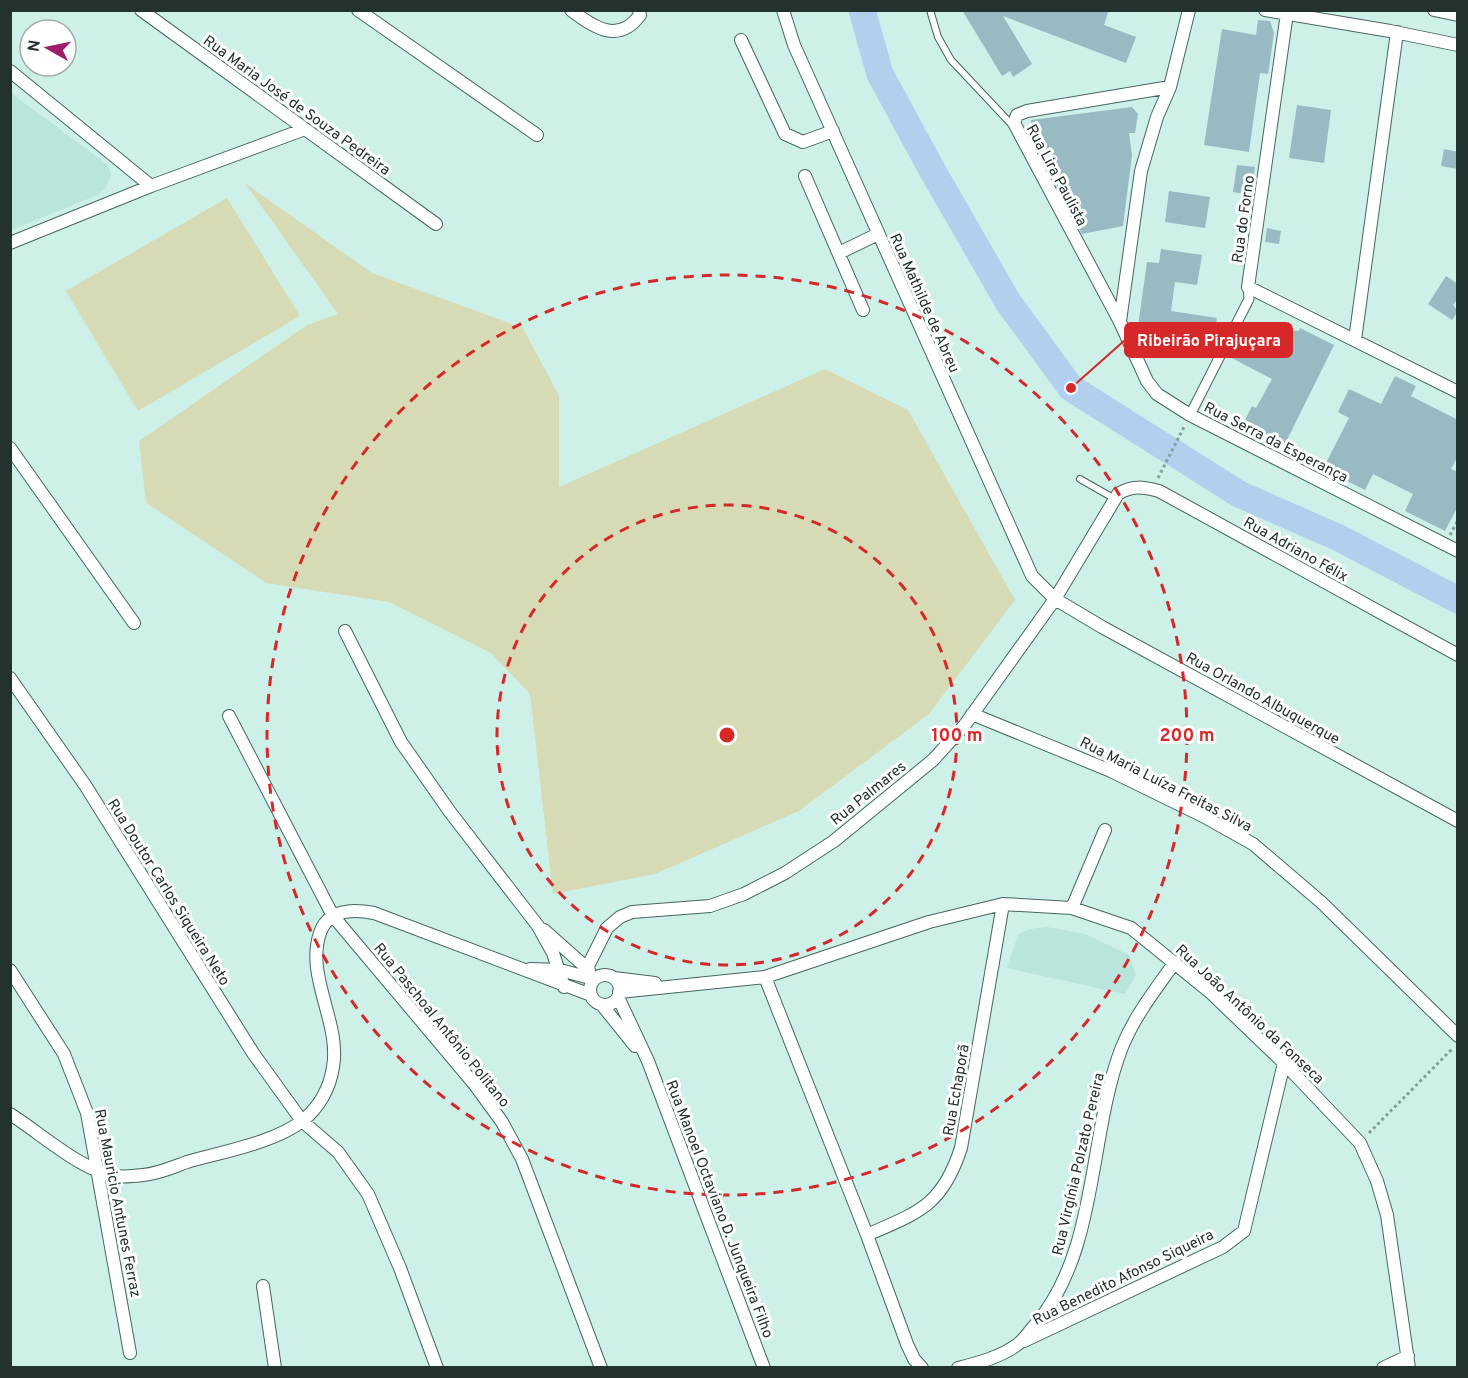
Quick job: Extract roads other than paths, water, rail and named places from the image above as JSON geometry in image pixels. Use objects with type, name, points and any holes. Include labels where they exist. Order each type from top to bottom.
[{"type":"street","name":"Rua Maria José de Souza Pedreira","points":[[141,10],[436,224]]},
{"type":"street","points":[[358,10],[537,135]]},
{"type":"street","points":[[571,10],[584,20],[611,32],[623,31],[633,25],[639,13]]},
{"type":"street","name":"Rua Mathilde de Abreu","points":[[783,10],[794,45],[832,132],[1032,576],[1055,599]]},
{"type":"street","points":[[1120,322],[1141,171],[1157,117],[1170,87],[1189,10]]},
{"type":"street","points":[[1265,10],[1397,32],[1458,45]]},
{"type":"street","points":[[1434,10],[1458,15]]},
{"type":"street","name":"Rua do Forno","points":[[1190,415],[1249,299],[1248,287],[1287,13]]},
{"type":"street","points":[[1355,340],[1397,32]]},
{"type":"street","points":[[741,40],[785,134],[803,142],[832,132]]},
{"type":"street","points":[[10,71],[151,186]]},
{"type":"street","name":"Rua Lira Paulista","points":[[1120,322],[1014,127],[1015,118],[1027,111],[1170,87]]},
{"type":"street","points":[[10,243],[151,186],[305,129]]},
{"type":"street","points":[[805,176],[863,310]]},
{"type":"street","points":[[838,253],[878,234]]},
{"type":"street","points":[[1248,287],[1458,392]]},
{"type":"street","name":"Rua Serra da Esperança","points":[[1120,322],[1147,381],[1157,394],[1190,415],[1458,551]]},
{"type":"street","points":[[10,448],[134,623]]},
{"type":"street","name":"Rua Adriano Félix","points":[[1116,497],[1135,487],[1159,491],[1458,655]]},
{"type":"street","name":"Rua Palmares","points":[[589,975],[607,928],[620,917],[632,912],[710,906],[744,894],[795,867],[834,841],[933,760],[972,714],[1055,599],[1116,497]]},
{"type":"street","name":"Rua Orlando Albuquerque","points":[[1055,599],[1458,821]]},
{"type":"street","points":[[345,631],[401,742],[450,813],[538,926],[589,975],[591,995]]},
{"type":"street","name":"Rua Doutor Carlos Siqueira Neto","points":[[10,678],[85,785],[253,1053],[303,1121],[338,1152],[368,1194],[400,1268],[437,1368]]},
{"type":"street","name":"Rua Maria Luíza Freitas Silva","points":[[972,714],[1111,771],[1203,816],[1253,844],[1320,902],[1458,1036]]},
{"type":"street","name":"Rua Paschoal Antônio Politano","points":[[229,716],[333,916],[475,1085],[502,1122],[522,1159],[601,1368]]},
{"type":"street","points":[[1072,908],[1105,830]]},
{"type":"street","name":"Rua João Antônio da Fonseca","points":[[619,994],[677,985],[765,977],[929,922],[1003,904],[1072,908],[1131,928],[1175,962],[1284,1064],[1360,1143],[1377,1181],[1387,1215],[1408,1362]]},
{"type":"street","name":"Rua Echaporã","points":[[867,1235],[920,1211],[937,1196],[953,1173],[961,1148],[1003,904]]},
{"type":"street","points":[[10,1114],[97,1170],[115,1176],[145,1175],[277,1135],[303,1121],[326,1094],[334,1066],[333,1045],[317,967],[316,944],[321,930],[333,916],[358,910],[374,914],[523,969],[564,987],[591,995],[602,1005],[612,1003],[619,994],[614,978],[605,975],[523,969]]},
{"type":"street","points":[[538,926],[560,970],[564,987]]},
{"type":"street","name":"Rua Virgínia Polzato Pereira","points":[[958,1368],[994,1357],[1019,1344],[1048,1310],[1074,1253],[1112,1082],[1122,1048],[1136,1017],[1175,962]]},
{"type":"street","name":"Rua Mauricio Antunes Ferraz","points":[[10,970],[64,1054],[87,1113],[130,1353]]},
{"type":"street","points":[[765,977],[867,1235],[907,1344],[922,1368]]},
{"type":"street","name":"Rua João Antônio da Fonseca","points":[[614,978],[677,985]]},
{"type":"street","name":"Rua Manoel Octaviano D. Junqueira Filho","points":[[619,994],[648,1061],[764,1368]]},
{"type":"street","name":"Rua Manoel Octaviano D. Junqueira Filho","points":[[602,1005],[648,1061]]},
{"type":"street","name":"Rua Benedito Afonso Siqueira","points":[[1019,1344],[1223,1247],[1244,1230],[1284,1064]]},
{"type":"street","points":[[263,1287],[275,1368]]},
{"type":"street","points":[[1383,1368],[1408,1362]]},
{"type":"lane","points":[[930,10],[938,37],[951,60],[1014,127]]},
{"type":"lane","points":[[1080,479],[1116,497]]},
{"type":"waterway","points":[[862,10],[880,74],[931,168],[1008,302],[1071,388],[1239,494],[1339,538],[1458,600]]},
{"type":"place","name":"Ribeirão Pirajuçara","points":[[1071,388]]}]
